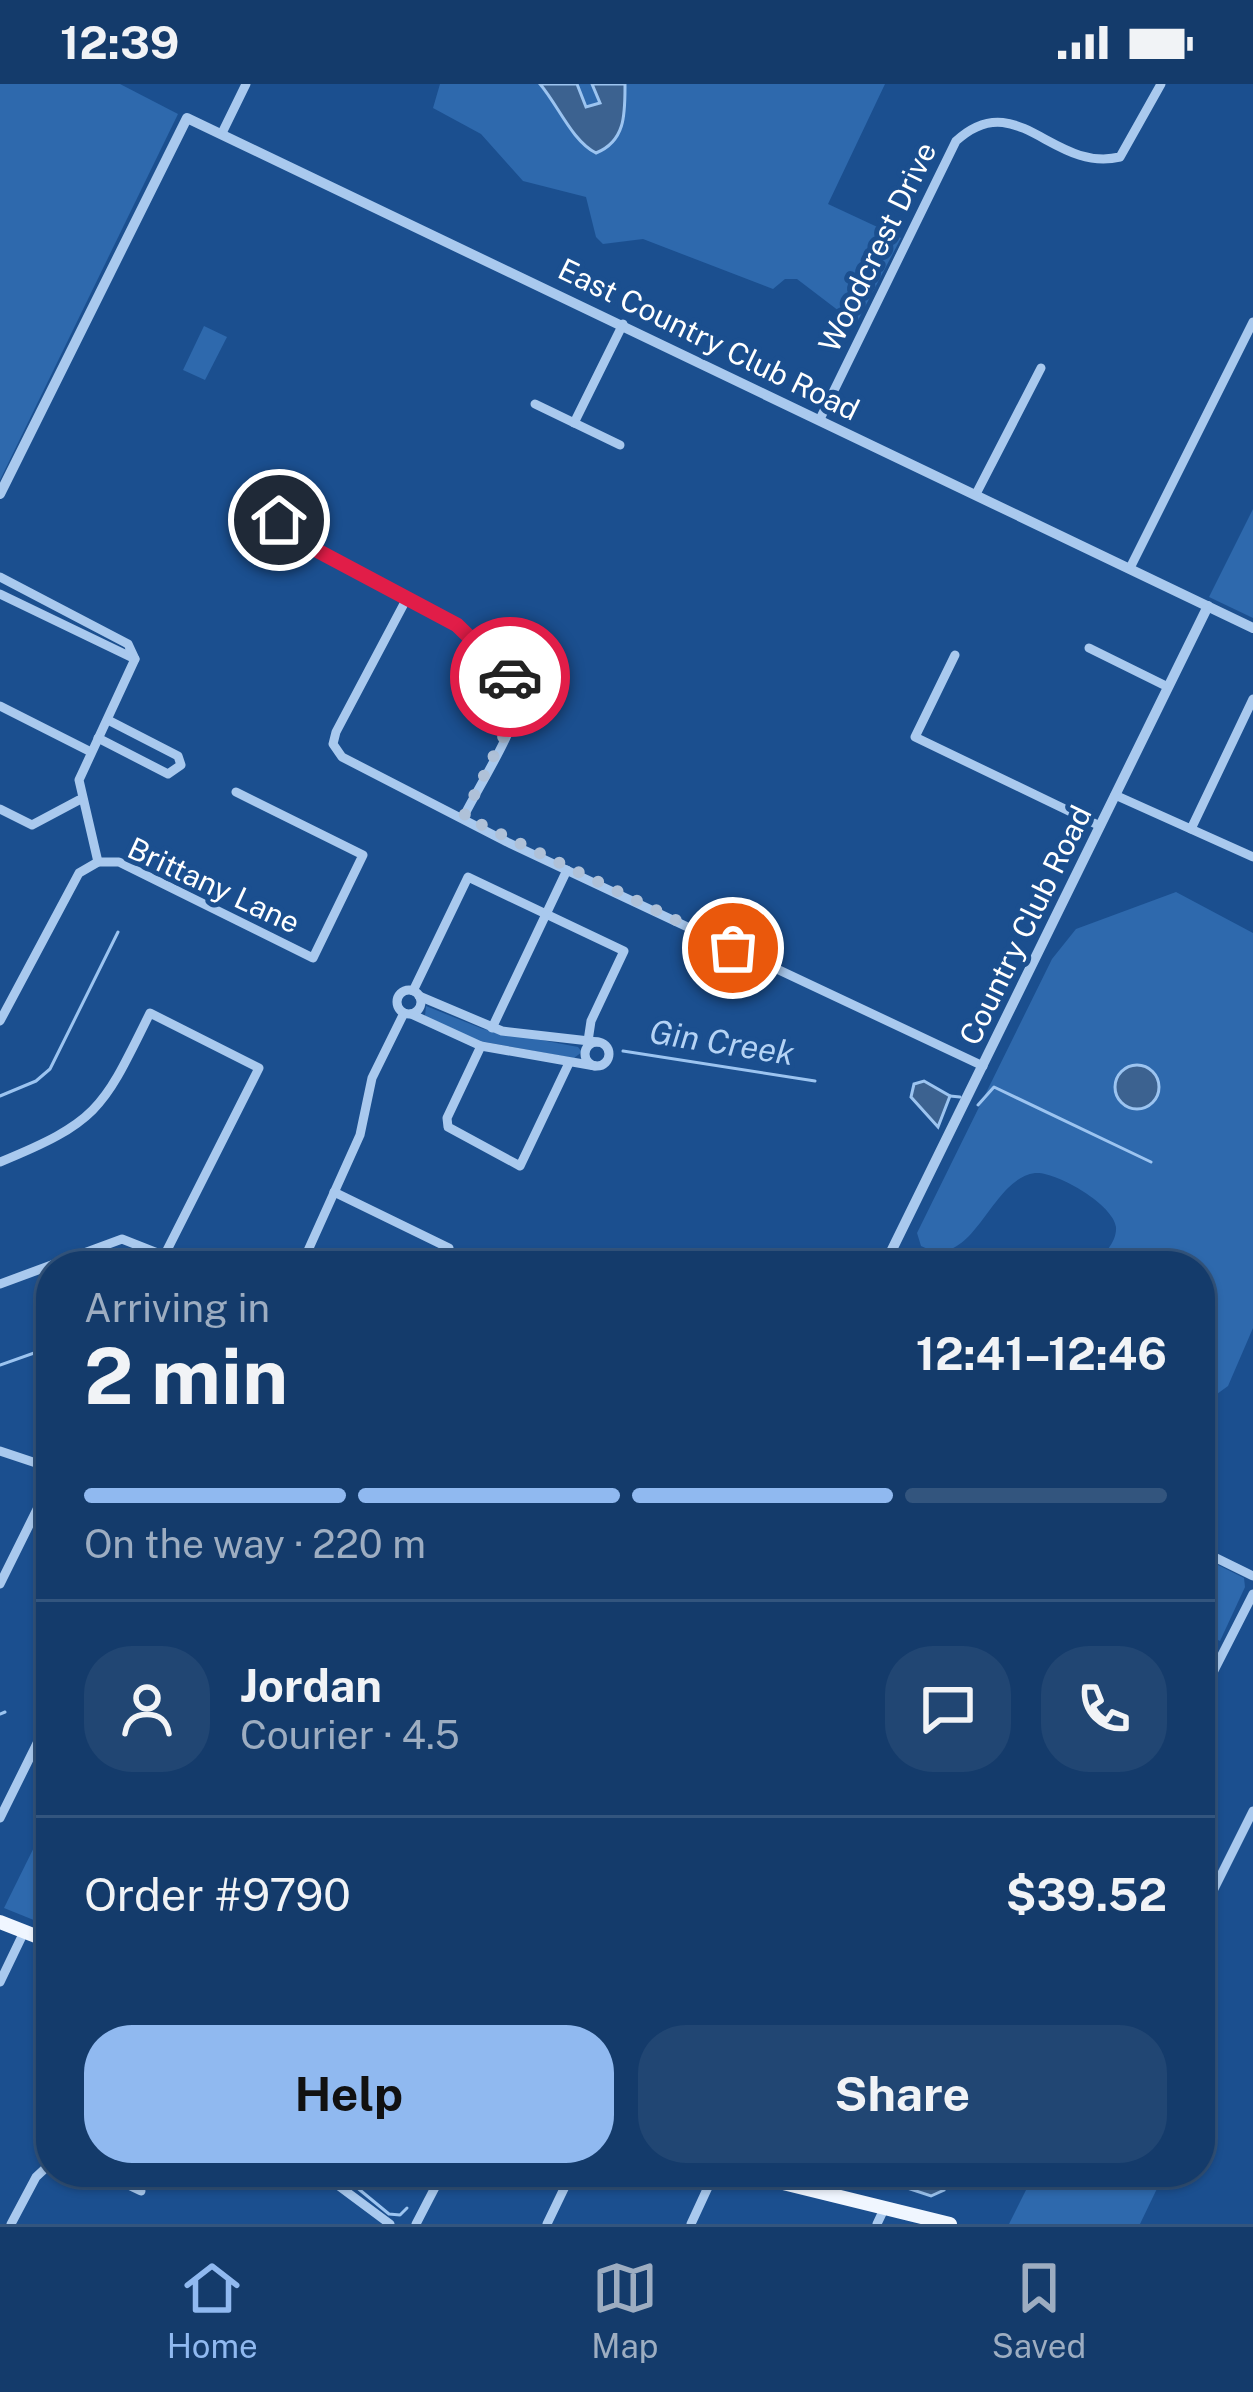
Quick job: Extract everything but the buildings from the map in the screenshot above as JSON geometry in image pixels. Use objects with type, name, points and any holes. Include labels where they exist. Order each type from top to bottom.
[{"type":"main road","points":[[0,1922],[36,1936]]},
{"type":"main road","points":[[802,2187],[950,2224]]},
{"type":"street","points":[[223,131],[246,84]]},
{"type":"street","name":"Woodcrest Drive","points":[[820,419],[956,141],[974,124],[998,118],[1094,163],[1120,157],[1161,84]]},
{"type":"street","name":"East Country Club Road","points":[[0,494],[187,118],[223,131],[1253,628]]},
{"type":"street","points":[[1130,568],[1253,322]]},
{"type":"street","points":[[574,422],[623,324]]},
{"type":"street","points":[[976,494],[1041,368]]},
{"type":"street","points":[[536,404],[620,445]]},
{"type":"street","points":[[279,520],[288,535],[457,625],[512,679],[518,695],[516,711],[464,816]]},
{"type":"street","points":[[0,577],[128,644],[135,659],[79,780],[79,800],[98,862]]},
{"type":"street","points":[[0,594],[135,659]]},
{"type":"street","points":[[407,598],[333,744],[342,758],[566,870],[982,1066]]},
{"type":"street","name":"Country Club Road","points":[[891,1251],[1208,606]]},
{"type":"street","points":[[1089,648],[1168,687]]},
{"type":"street","points":[[955,655],[915,737],[1100,826]]},
{"type":"street","points":[[1191,829],[1253,699]]},
{"type":"street","points":[[0,706],[91,752]]},
{"type":"street","points":[[98,738],[168,774],[181,765],[178,756],[108,720]]},
{"type":"street","name":"Brittany Lane","points":[[0,1021],[80,873],[98,862],[119,862],[313,958],[363,855],[236,792]]},
{"type":"street","points":[[1115,795],[1253,857]]},
{"type":"street","points":[[0,809],[32,825],[79,800]]},
{"type":"street","points":[[491,1028],[566,870]]},
{"type":"street","points":[[308,1251],[363,1128],[372,1078],[407,1014],[420,1007],[416,994],[468,877],[624,951],[591,1021],[593,1042],[585,1054],[595,1066]]},
{"type":"street","points":[[416,994],[491,1028],[593,1042],[609,1055],[595,1066],[481,1046],[407,1014],[398,999],[416,994]]},
{"type":"street","points":[[0,1162],[64,1137],[92,1116],[150,1013],[259,1068],[167,1251]]},
{"type":"street","points":[[481,1046],[448,1127],[520,1166],[568,1063]]},
{"type":"street","points":[[334,1192],[448,1251]]},
{"type":"street","points":[[89,1251],[122,1239],[144,1251]]},
{"type":"street","points":[[0,1284],[36,1271]]},
{"type":"street","points":[[0,1451],[36,1463]]},
{"type":"street","points":[[0,1584],[36,1511]]},
{"type":"street","points":[[1215,1557],[1253,1576]]},
{"type":"street","points":[[1215,1669],[1253,1594]]},
{"type":"street","points":[[0,1818],[36,1745]]},
{"type":"street","points":[[1215,1887],[1253,1811]]},
{"type":"street","points":[[0,1982],[24,1932]]},
{"type":"street","points":[[11,2224],[36,2177]]},
{"type":"street","points":[[133,2187],[141,2191]]},
{"type":"street","points":[[340,2187],[390,2224]]},
{"type":"street","points":[[416,2224],[435,2187]]},
{"type":"street","points":[[547,2224],[565,2187]]},
{"type":"street","points":[[691,2224],[708,2187]]},
{"type":"street","points":[[877,2224],[885,2207]]},
{"type":"shaded area","points":[[0,84],[120,84],[178,114],[0,480]]},
{"type":"shaded area","points":[[440,84],[885,84],[828,204],[901,238],[856,324],[797,279],[785,279],[773,289],[643,239],[603,244],[596,237],[586,197],[523,181],[481,134],[433,108]]},
{"type":"shaded area","points":[[540,84],[577,84],[586,107],[600,103],[592,84],[625,84],[618,134],[596,153],[572,131]]},
{"type":"shaded area","points":[[204,326],[227,337],[205,380],[183,370]]},
{"type":"shaded area","points":[[1253,509],[1253,618],[1209,597]]},
{"type":"shaded area","points":[[1176,892],[1253,933],[1253,1328],[1228,1386],[1217,1394],[1215,1251],[1105,1251],[1116,1227],[1105,1209],[1069,1183],[1035,1173],[1005,1191],[955,1247],[939,1251],[921,1246],[917,1233],[1052,959],[1076,929]]},
{"type":"shaded area","points":[[426,1006],[483,1029],[578,1047],[582,1052],[574,1058],[479,1041],[425,1016]]},
{"type":"shaded area","points":[[1137,1065],[1153,1071],[1159,1087],[1153,1103],[1137,1109],[1121,1103],[1115,1087],[1121,1071]]},
{"type":"shaded area","points":[[924,1081],[950,1096],[938,1127],[911,1097],[914,1084]]},
{"type":"shaded area","points":[[1215,1564],[1244,1578],[1245,1587],[1220,1641],[1215,1638]]},
{"type":"shaded area","points":[[36,1843],[36,1921],[4,1908]]},
{"type":"shaded area","points":[[904,2187],[944,2187],[931,2196]]},
{"type":"shaded area","points":[[1028,2187],[1158,2187],[1140,2224],[1009,2224]]},
{"type":"waterway","points":[[0,1096],[36,1081],[50,1069],[118,932]]},
{"type":"waterway","name":"Gin Creek","points":[[623,1051],[815,1081]]},
{"type":"waterway","points":[[978,1105],[994,1087],[1151,1162]]},
{"type":"waterway","points":[[950,1096],[960,1097]]},
{"type":"waterway","name":"Gin Creek","points":[[0,1365],[36,1352]]},
{"type":"waterway","points":[[0,1714],[5,1712]]},
{"type":"waterway","points":[[356,2187],[389,2214],[400,2215],[407,2208]]},
{"type":"way so far","points":[[510,677],[518,695],[516,711],[464,816],[507,842],[733,948]]},
{"type":"route","points":[[279,520],[288,535],[457,625],[510,677]]}]
